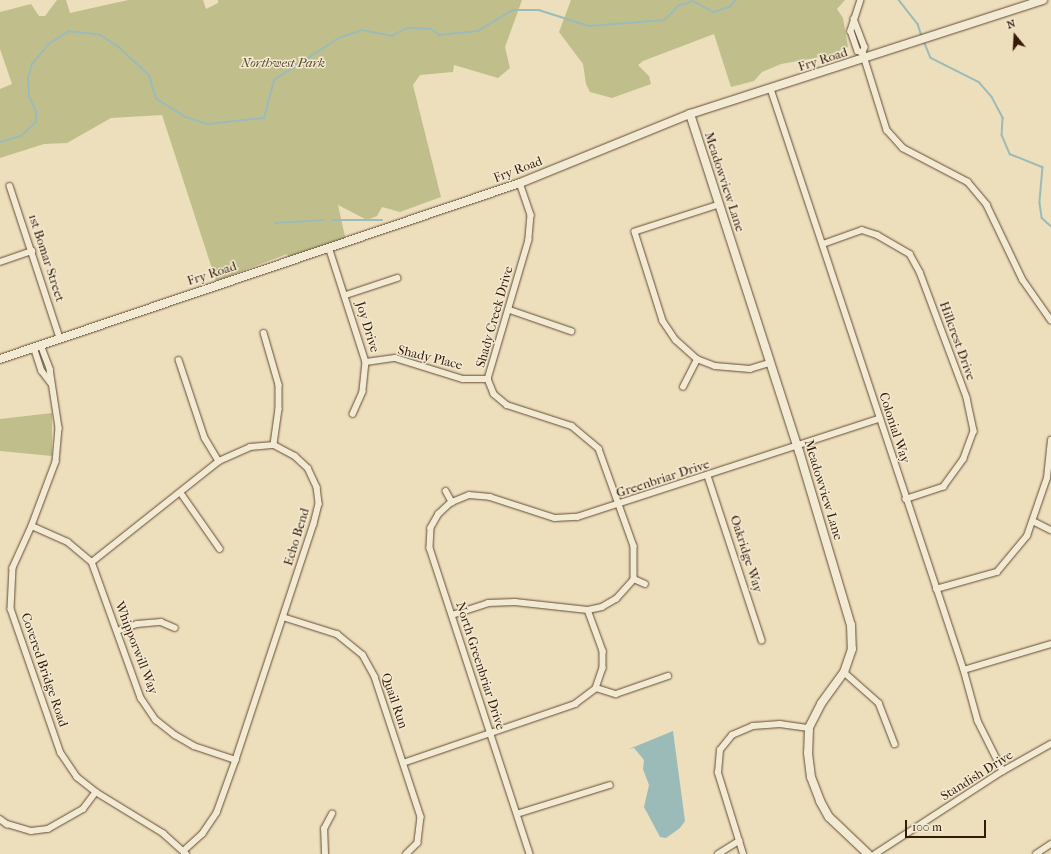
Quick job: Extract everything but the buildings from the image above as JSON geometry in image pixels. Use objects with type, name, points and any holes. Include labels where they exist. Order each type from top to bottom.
[{"type":"street","points":[[861,0],[854,19],[865,47],[864,56],[888,130],[903,148],[968,182],[987,205],[1023,280],[1051,320]]},
{"type":"street","name":"Fry Road","points":[[0,359],[520,183],[690,114],[771,89],[864,56],[1043,0]]},
{"type":"street","name":"Colonial Way","points":[[771,89],[823,244],[879,420],[964,670],[978,722],[1003,771]]},
{"type":"street","name":"Meadowview Lane","points":[[690,114],[718,205],[798,446],[852,625],[852,648],[844,672],[829,691],[809,728]]},
{"type":"street","name":"Shady Creek Drive","points":[[520,183],[531,215],[529,240],[510,310],[488,379],[494,394],[507,405],[572,426],[587,436],[604,460],[634,546],[634,579]]},
{"type":"street","name":"1st Bomar Street","points":[[10,186],[60,338]]},
{"type":"street","points":[[718,205],[634,232],[663,321],[676,340],[697,359],[715,366],[732,370],[750,369],[770,363]]},
{"type":"street","name":"Hillcrest Drive","points":[[823,244],[862,230],[888,240],[910,254],[920,272],[967,398],[974,432],[964,459],[944,486],[906,499]]},
{"type":"street","name":"Joy Drive","points":[[329,247],[346,295],[366,362],[363,392],[353,414]]},
{"type":"street","points":[[0,262],[32,251]]},
{"type":"street","points":[[346,295],[397,278]]},
{"type":"street","points":[[510,310],[571,331]]},
{"type":"street","points":[[32,526],[68,542],[92,562],[181,493],[219,461],[250,447],[274,445],[280,409],[279,385],[264,333]]},
{"type":"street","name":"Covered Bridge Road","points":[[38,346],[42,371],[51,383],[59,428],[56,462],[32,526],[13,568],[11,609],[61,753],[77,777],[96,792],[163,833],[185,852]]},
{"type":"street","name":"Shady Place","points":[[366,362],[395,358],[463,378],[488,379]]},
{"type":"street","points":[[683,387],[697,359]]},
{"type":"street","points":[[180,360],[205,438],[219,461]]},
{"type":"street","name":"Greenbriar Drive","points":[[452,502],[469,495],[490,497],[555,518],[577,518],[879,420]]},
{"type":"street","points":[[936,589],[997,572],[1027,536],[1047,478],[1051,440]]},
{"type":"street","name":"Echo Bend","points":[[185,852],[203,834],[217,813],[283,617],[318,504],[317,487],[308,468],[295,456],[274,445]]},
{"type":"street","name":"Oakridge Way","points":[[708,476],[762,640]]},
{"type":"street","points":[[446,490],[452,502]]},
{"type":"street","points":[[181,493],[220,549]]},
{"type":"street","name":"North Greenbriar Drive","points":[[452,502],[439,514],[431,528],[430,548],[489,733],[530,854]]},
{"type":"street","points":[[1032,521],[1051,530]]},
{"type":"street","name":"Whipporwill Way","points":[[92,562],[142,698],[156,720],[175,735],[194,746],[236,760]]},
{"type":"street","points":[[452,615],[488,603],[515,602],[588,610],[602,607],[616,599],[634,579],[645,584]]},
{"type":"street","points":[[403,762],[575,704],[596,688],[603,668],[603,651],[588,610]]},
{"type":"street","name":"Quail Run","points":[[283,617],[337,634],[363,655],[375,676],[421,817],[418,843],[407,854]]},
{"type":"street","points":[[117,630],[138,624],[162,622],[175,628]]},
{"type":"street","points":[[964,670],[1051,644]]},
{"type":"street","points":[[844,672],[879,703],[895,744]]},
{"type":"street","points":[[596,688],[616,694],[668,676]]},
{"type":"street","points":[[743,854],[718,773],[720,750],[732,735],[753,726],[780,724],[809,728],[811,776],[820,801],[829,817],[868,854]]},
{"type":"street","name":"Standish Drive","points":[[875,854],[1003,771],[1051,744]]},
{"type":"street","points":[[517,814],[610,785]]},
{"type":"street","points":[[0,819],[7,824],[31,831],[48,829],[83,809],[96,792]]},
{"type":"street","points":[[325,854],[324,829],[332,814]]},
{"type":"street","points":[[718,854],[739,841]]},
{"type":"street","points":[[1036,854],[1051,844]]},
{"type":"green space","name":"Northwest Park","points":[[57,0],[66,0],[70,13],[128,0],[203,0],[206,9],[218,3],[218,0],[522,0],[505,47],[510,68],[498,78],[454,65],[453,72],[420,75],[413,85],[441,197],[400,212],[382,207],[377,216],[367,220],[338,205],[346,241],[290,260],[287,254],[216,281],[162,115],[111,118],[67,143],[44,144],[0,158],[0,89],[12,84],[0,49],[0,12],[31,4],[39,16],[45,16]]},
{"type":"green space","points":[[571,0],[845,0],[837,9],[843,18],[848,47],[827,56],[781,64],[762,72],[754,81],[731,87],[714,34],[643,61],[638,65],[649,76],[651,84],[612,98],[590,92],[586,84],[583,64],[559,32]]},
{"type":"green space","points":[[52,413],[52,456],[0,451],[0,419]]},
{"type":"water","points":[[673,731],[685,821],[680,828],[666,838],[660,837],[644,807],[649,785],[643,769],[644,760],[634,748],[629,749]]},
{"type":"waterway","points":[[0,142],[21,136],[36,122],[36,112],[29,96],[28,78],[32,64],[49,44],[69,31],[100,35],[119,47],[149,75],[157,99],[186,117],[208,124],[264,118],[274,80],[339,38],[362,30],[392,36],[408,28],[431,29],[440,35],[478,31],[513,10],[539,10],[589,26],[665,20],[678,6],[693,1],[714,12],[731,6],[735,0]]},
{"type":"waterway","points":[[899,0],[918,24],[922,36]]},
{"type":"waterway","points":[[924,41],[931,58],[979,82],[992,97],[1003,118],[1002,135],[1010,154],[1043,167],[1040,203],[1042,218],[1051,226]]},
{"type":"waterway","points":[[275,223],[324,220]]},
{"type":"waterway","points":[[333,220],[382,220]]}]
